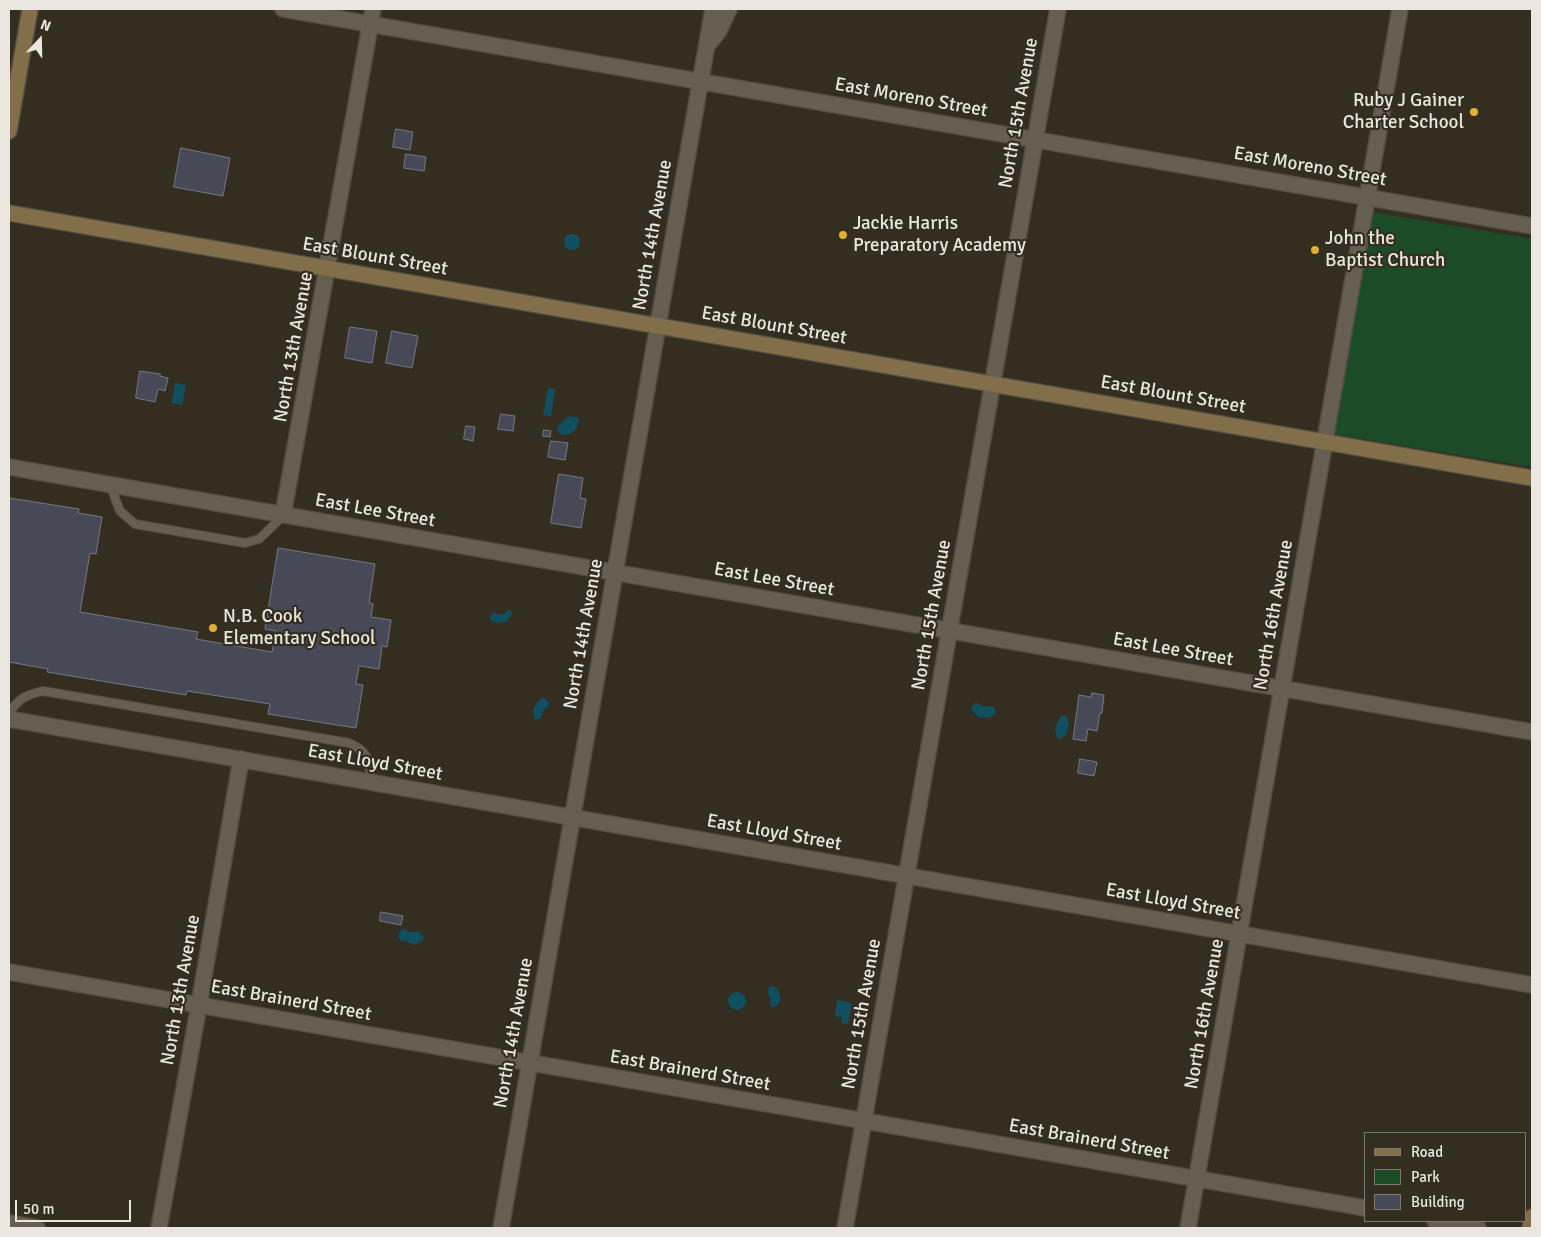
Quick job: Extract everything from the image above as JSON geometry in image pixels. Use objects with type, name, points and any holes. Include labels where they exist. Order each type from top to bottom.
[{"type":"street","points":[[9,130],[30,9]]},
{"type":"street","name":"East Moreno Street","points":[[282,9],[1532,226]]},
{"type":"street","name":"North 13th Avenue","points":[[284,515],[373,9]]},
{"type":"street","name":"North 14th Avenue","points":[[501,1228],[713,9]]},
{"type":"street","name":"North 14th Avenue","points":[[706,47],[719,31],[729,9]]},
{"type":"street","name":"North 15th Avenue","points":[[846,1228],[1058,9]]},
{"type":"street","name":"North 16th Avenue","points":[[1188,1228],[1400,9]]},
{"type":"street","name":"East Blount Street","points":[[9,213],[1532,478]]},
{"type":"street","name":"East Lee Street","points":[[9,467],[1532,732]]},
{"type":"street","name":"East Lloyd Street","points":[[9,720],[1532,985]]},
{"type":"street","name":"North 13th Avenue","points":[[160,1228],[241,759]]},
{"type":"street","name":"East Brainerd Street","points":[[9,972],[1364,1208]]},
{"type":"street","points":[[1530,1228],[1532,1217]]},
{"type":"street","points":[[1441,1222],[1478,1228]]},
{"type":"street","points":[[9,1223],[37,1228]]},
{"type":"lane","points":[[110,485],[120,511],[135,524],[245,543],[259,539],[284,515]]},
{"type":"lane","points":[[9,713],[16,702],[28,694],[43,690],[349,743],[362,749],[369,760],[371,783]]},
{"type":"green space","points":[[1372,212],[1532,239],[1532,467],[1331,434]]},
{"type":"water","points":[[569,234],[575,234],[580,239],[578,248],[569,250],[564,245],[564,239]]},
{"type":"water","points":[[175,383],[186,385],[182,405],[172,403]]},
{"type":"water","points":[[548,388],[555,389],[551,416],[543,415]]},
{"type":"water","points":[[569,416],[578,418],[577,427],[571,433],[561,435],[557,430],[558,426]]},
{"type":"water","points":[[509,610],[513,612],[506,622],[497,623],[490,620],[491,614],[501,615]]},
{"type":"water","points":[[545,698],[549,703],[548,706],[542,712],[541,718],[536,720],[533,715],[534,707],[540,699]]},
{"type":"water","points":[[975,703],[995,708],[995,714],[989,718],[978,717],[971,709]]},
{"type":"water","points":[[1062,715],[1066,716],[1069,723],[1066,735],[1060,739],[1056,734],[1055,728]]},
{"type":"water","points":[[404,929],[410,932],[419,932],[425,938],[415,945],[401,941],[398,937],[400,931]]},
{"type":"water","points":[[774,986],[778,990],[781,1000],[772,1008],[768,990],[769,987]]},
{"type":"water","points":[[737,992],[743,995],[746,1001],[743,1007],[737,1010],[731,1007],[728,1001],[731,995]]},
{"type":"water","points":[[837,1000],[852,1003],[848,1024],[841,1023],[842,1017],[835,1016]]},
{"type":"building","points":[[396,129],[413,132],[410,150],[393,147]]},
{"type":"building","points":[[181,148],[230,158],[223,196],[174,187]]},
{"type":"building","points":[[406,154],[426,157],[424,171],[404,168]]},
{"type":"building","points":[[350,327],[377,331],[372,363],[345,358]]},
{"type":"building","points":[[392,331],[418,336],[412,368],[386,363]]},
{"type":"building","points":[[140,371],[160,374],[160,376],[168,378],[165,391],[158,389],[155,402],[136,398]]},
{"type":"building","points":[[501,414],[515,416],[513,431],[498,429]]},
{"type":"building","points":[[466,426],[475,427],[473,441],[464,439]]},
{"type":"building","points":[[544,430],[551,431],[550,437],[543,436]]},
{"type":"building","points":[[551,441],[568,443],[565,460],[548,457]]},
{"type":"building","points":[[559,474],[583,478],[580,498],[586,499],[581,528],[551,523]]},
{"type":"building","points":[[9,498],[79,509],[78,513],[102,517],[96,554],[90,553],[80,612],[198,632],[196,639],[272,652],[276,631],[265,629],[278,548],[375,564],[369,603],[373,604],[371,617],[391,620],[387,647],[382,646],[379,669],[359,666],[356,684],[363,685],[356,728],[268,714],[270,704],[187,691],[186,695],[47,672],[48,669],[9,662]]},
{"type":"building","points":[[1092,693],[1104,695],[1097,731],[1088,729],[1086,741],[1073,739],[1079,695],[1091,697]]},
{"type":"building","points":[[1080,759],[1097,762],[1094,776],[1078,773]]},
{"type":"building","points":[[381,912],[403,916],[401,925],[380,921]]},
{"type":"place","name":"Ruby J Gainer Charter School","points":[[1474,112]]},
{"type":"place","name":"Jackie Harris Preparatory Academy","points":[[843,235]]},
{"type":"place","name":"John the Baptist Church","points":[[1315,250]]},
{"type":"place","name":"N.B. Cook Elementary School","points":[[213,628]]}]
